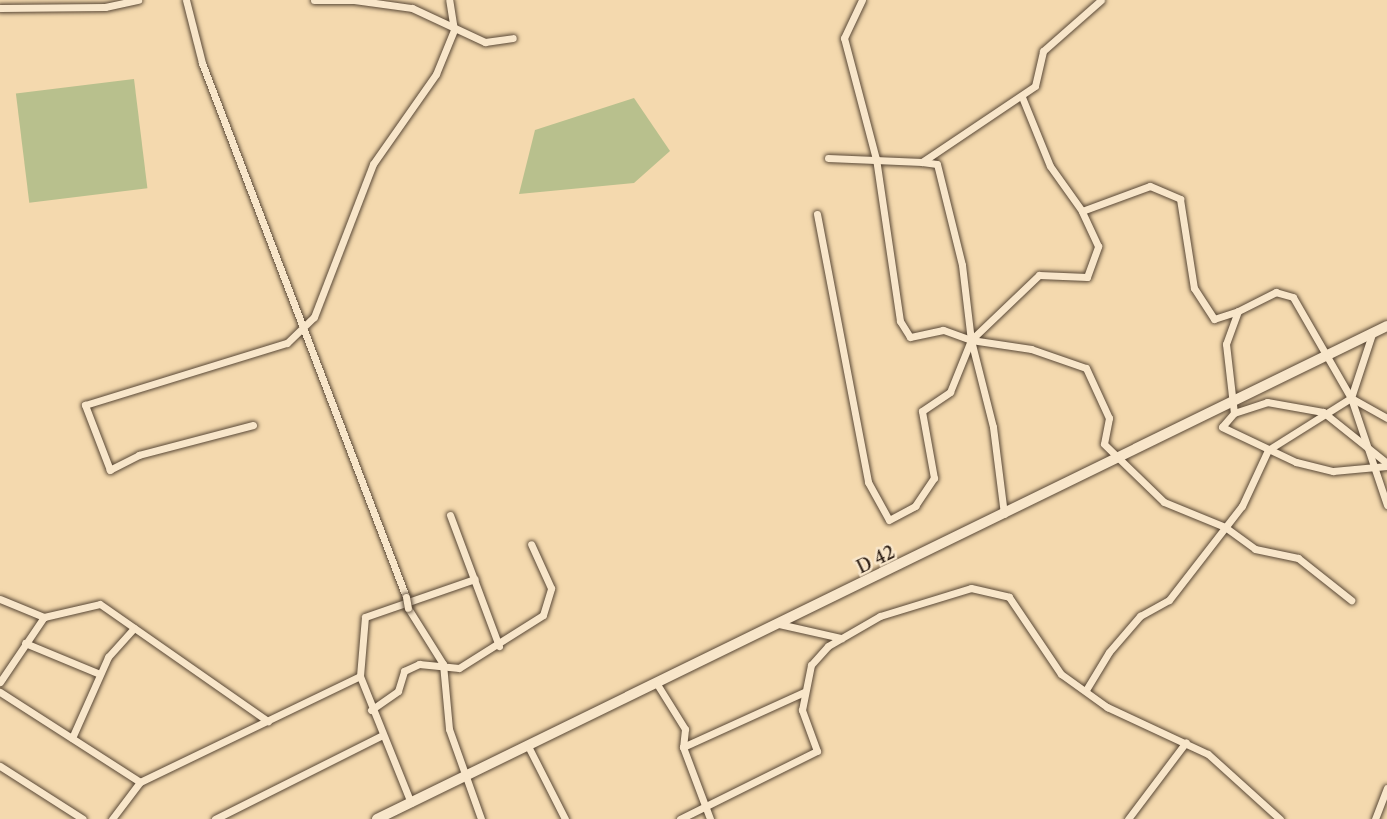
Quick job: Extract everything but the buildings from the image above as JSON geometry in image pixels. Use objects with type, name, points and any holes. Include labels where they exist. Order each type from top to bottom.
[{"type":"street","points":[[0,8],[105,7],[138,0]]},
{"type":"street","points":[[186,0],[202,63],[304,326],[408,608],[443,664],[449,729],[481,819]]},
{"type":"street","points":[[314,0],[354,0],[412,8],[454,30],[490,42],[513,38]]},
{"type":"street","points":[[253,425],[139,455],[110,470],[85,405],[287,343],[314,317],[373,164],[422,97],[454,30],[449,0]]},
{"type":"street","points":[[862,0],[844,38],[876,159],[900,321],[910,337],[943,330],[971,340],[1031,349],[1086,368],[1109,418],[1104,444],[1164,502],[1225,527],[1255,549],[1298,558],[1351,600]]},
{"type":"street","points":[[922,162],[1035,86],[1043,51],[1101,0]]},
{"type":"street","points":[[817,214],[868,482],[889,520],[915,506],[934,478],[922,411],[950,392],[971,340],[1039,275],[1087,277],[1098,246],[1082,211],[1050,166],[1022,97]]},
{"type":"street","points":[[828,158],[937,164],[962,265],[971,340],[993,427],[1004,514]]},
{"type":"street","points":[[1082,211],[1150,186],[1169,190],[1180,199],[1194,288],[1214,318],[1238,311],[1276,292],[1293,297],[1330,354],[1351,398],[1387,505]]},
{"type":"street","points":[[1234,413],[1228,404],[1233,383],[1226,344],[1238,311]]},
{"type":"street","name":"D 42","points":[[377,819],[1387,326]]},
{"type":"street","points":[[1086,690],[1109,652],[1140,616],[1169,600],[1225,527],[1268,450],[1323,412],[1351,398],[1372,334]]},
{"type":"street","points":[[1351,398],[1387,418]]},
{"type":"street","points":[[1267,402],[1323,412],[1387,465],[1375,470],[1315,468],[1268,450],[1222,427],[1234,413],[1267,402]]},
{"type":"street","points":[[450,514],[499,646]]},
{"type":"street","points":[[372,710],[398,691],[404,671],[443,664],[459,668],[499,646],[543,615],[551,588],[531,544]]},
{"type":"street","points":[[411,803],[381,736],[360,676],[365,617],[475,579]]},
{"type":"street","points":[[680,819],[817,751],[802,710],[804,692],[811,665],[841,638],[880,616],[971,588],[992,590],[1009,597],[1036,645],[1061,674],[1086,690],[1186,742],[1236,776],[1280,819]]},
{"type":"street","points":[[0,599],[44,617],[100,604],[268,721]]},
{"type":"street","points":[[0,682],[44,617]]},
{"type":"street","points":[[779,624],[841,638]]},
{"type":"street","points":[[72,738],[100,674],[134,628]]},
{"type":"street","points":[[25,643],[100,674]]},
{"type":"street","points":[[112,819],[140,782],[360,676]]},
{"type":"street","points":[[657,684],[685,729],[683,747],[708,805],[710,819]]},
{"type":"street","points":[[0,692],[140,782]]},
{"type":"street","points":[[683,747],[804,692]]},
{"type":"street","points":[[215,819],[381,736]]},
{"type":"street","points":[[1128,819],[1186,742]]},
{"type":"street","points":[[528,746],[565,819]]},
{"type":"street","points":[[0,766],[83,819]]},
{"type":"street","points":[[1375,819],[1387,788]]},
{"type":"green space","points":[[134,79],[147,188],[29,203],[16,94]]},
{"type":"green space","points":[[634,98],[670,151],[634,183],[519,194],[535,130]]}]
